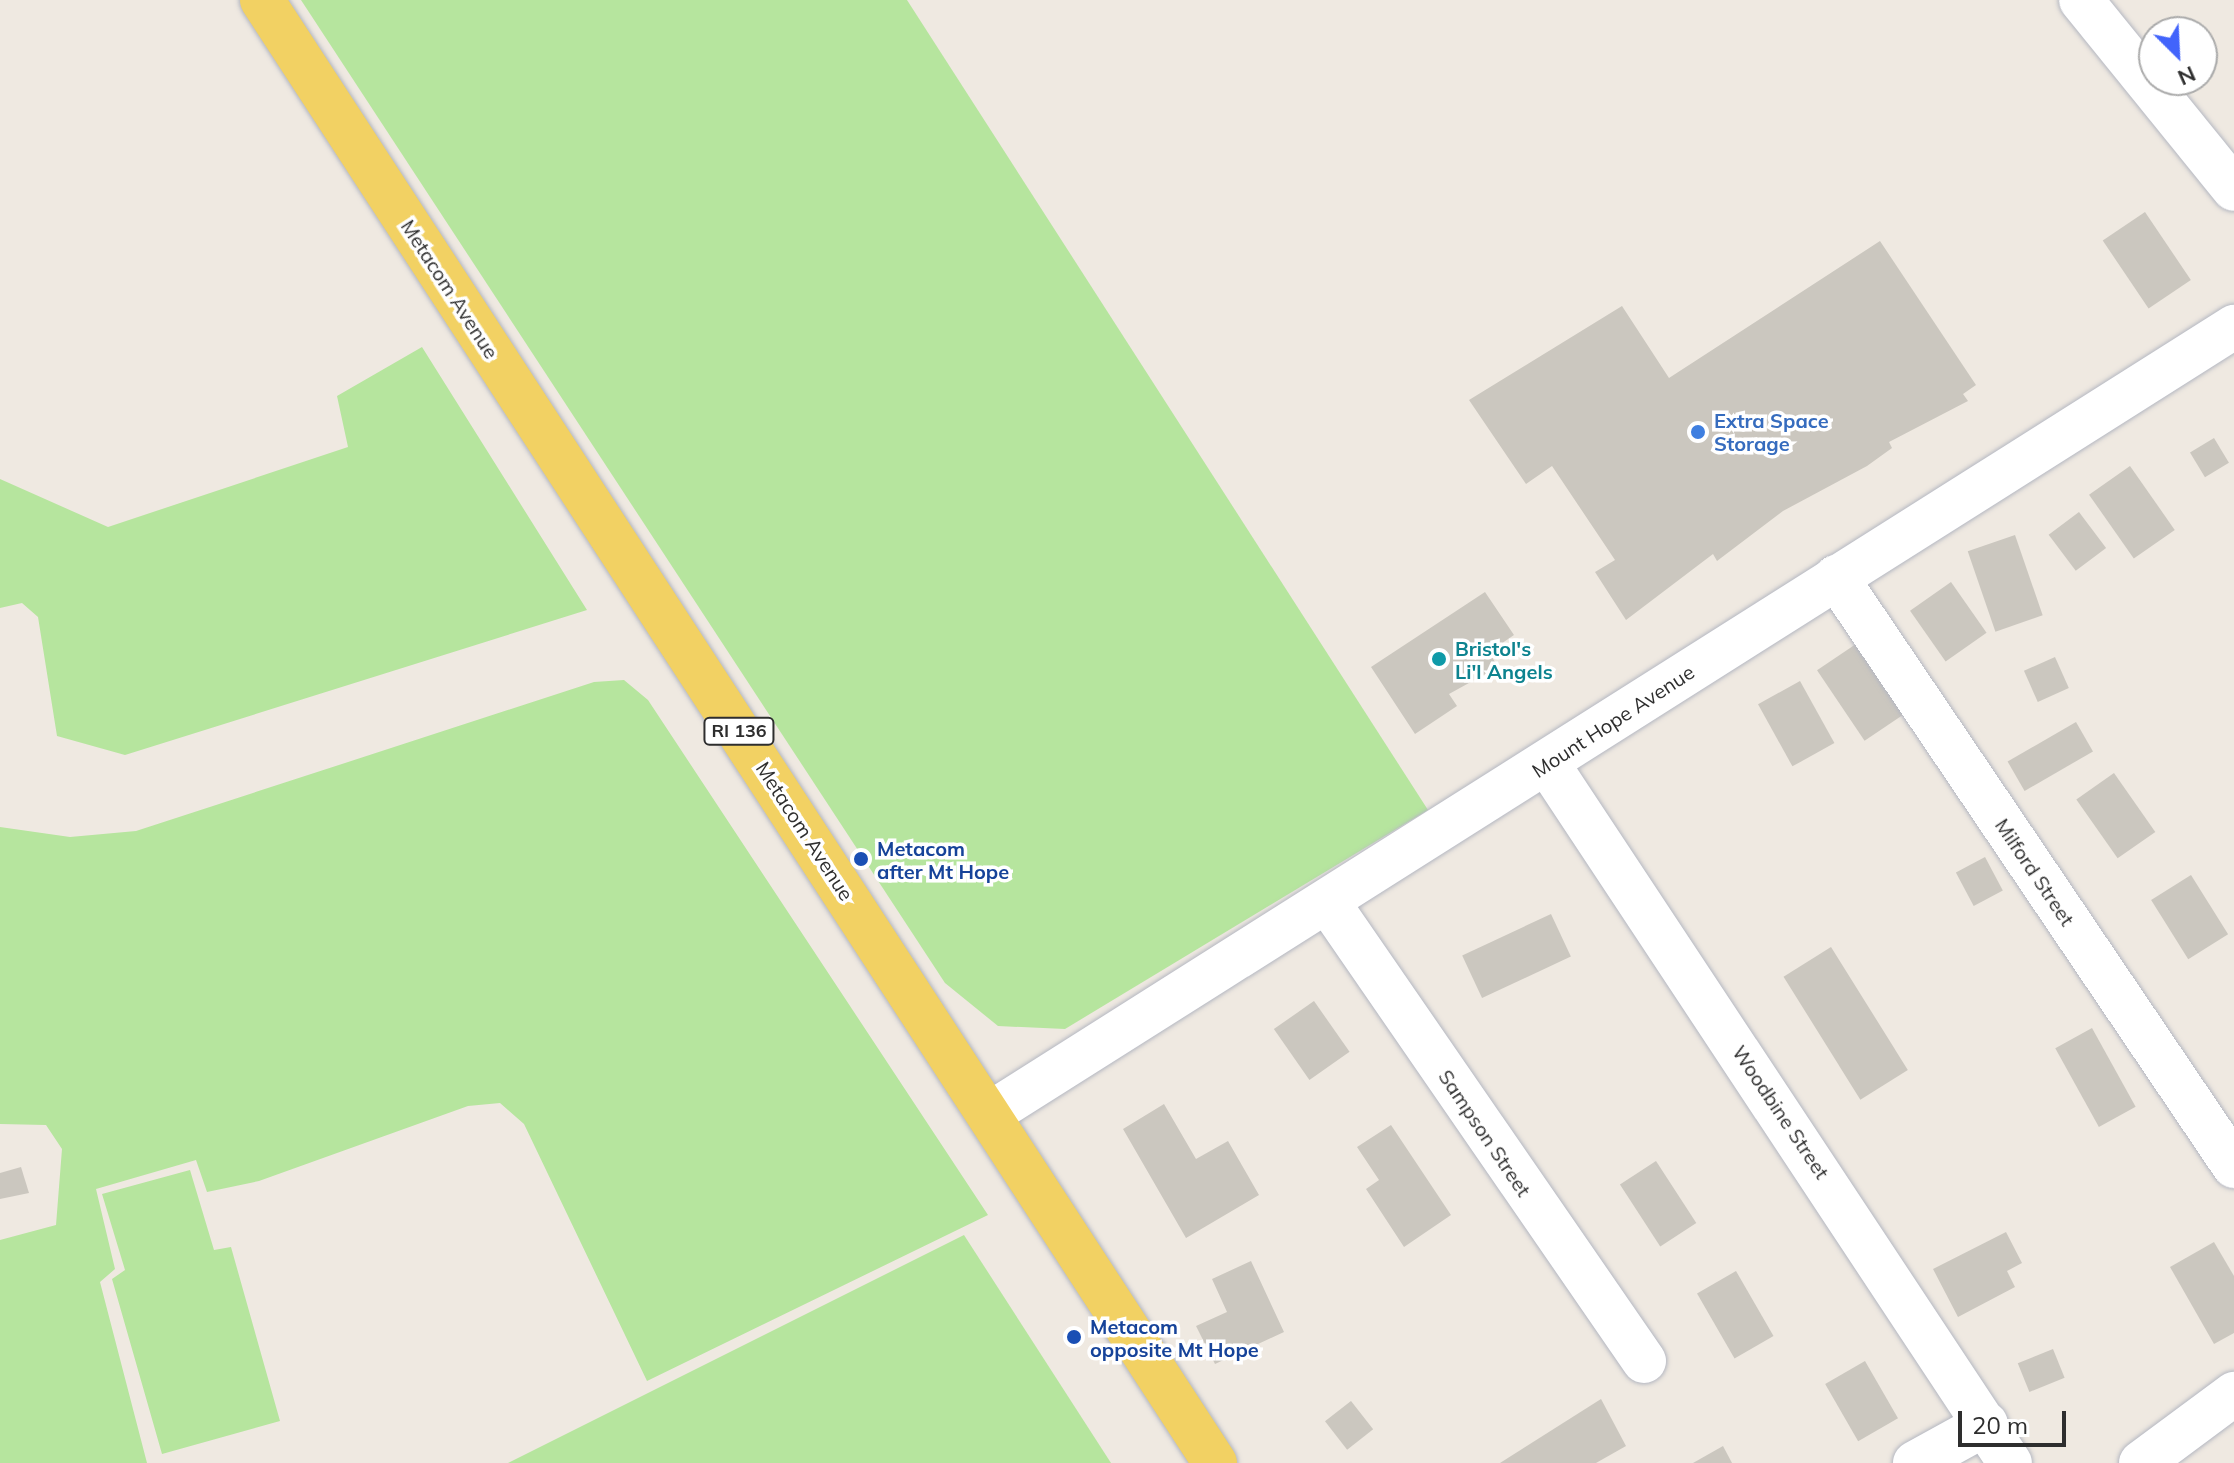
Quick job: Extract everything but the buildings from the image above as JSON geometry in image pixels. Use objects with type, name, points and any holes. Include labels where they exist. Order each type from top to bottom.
[{"type":"main road","name":"Metacom Avenue","points":[[262,0],[991,1113],[1215,1463]]},
{"type":"street","points":[[2081,0],[2234,189]]},
{"type":"street","name":"Mount Hope Avenue","points":[[991,1113],[1329,904],[1836,577],[2234,327]]},
{"type":"street","name":"Milford Street","points":[[1836,577],[2234,1166]]},
{"type":"street","name":"Woodbine Street","points":[[1547,763],[2010,1463]]},
{"type":"street","name":"Sampson Street","points":[[1329,904],[1644,1361]]},
{"type":"street","points":[[2141,1463],[2234,1394]]},
{"type":"street","points":[[1915,1463],[1986,1424]]},
{"type":"green space","points":[[301,0],[907,0],[1428,810],[1065,1029],[998,1026],[945,983]]},
{"type":"green space","points":[[422,347],[587,610],[125,755],[57,736],[38,617],[22,603],[0,608],[0,479],[108,527],[348,447],[337,396]]},
{"type":"green space","points":[[624,680],[648,700],[988,1215],[647,1381],[524,1124],[500,1103],[468,1106],[259,1181],[207,1192],[196,1160],[96,1189],[115,1269],[100,1282],[147,1463],[0,1463],[0,1240],[56,1225],[62,1149],[46,1125],[0,1124],[0,827],[70,837],[136,831],[594,682]]},
{"type":"green space","points":[[190,1170],[214,1250],[231,1247],[280,1421],[162,1454],[112,1279],[125,1270],[102,1194]]},
{"type":"green space","points":[[964,1235],[1111,1463],[508,1463]]},
{"type":"place","name":"Extra Space Storage","points":[[1698,432]]},
{"type":"place","name":"Bristol's Li'l Angels","points":[[1439,659]]},
{"type":"place","name":"Metacom after Mt Hope","points":[[861,859]]},
{"type":"place","name":"Metacom opposite Mt Hope","points":[[1074,1337]]}]
